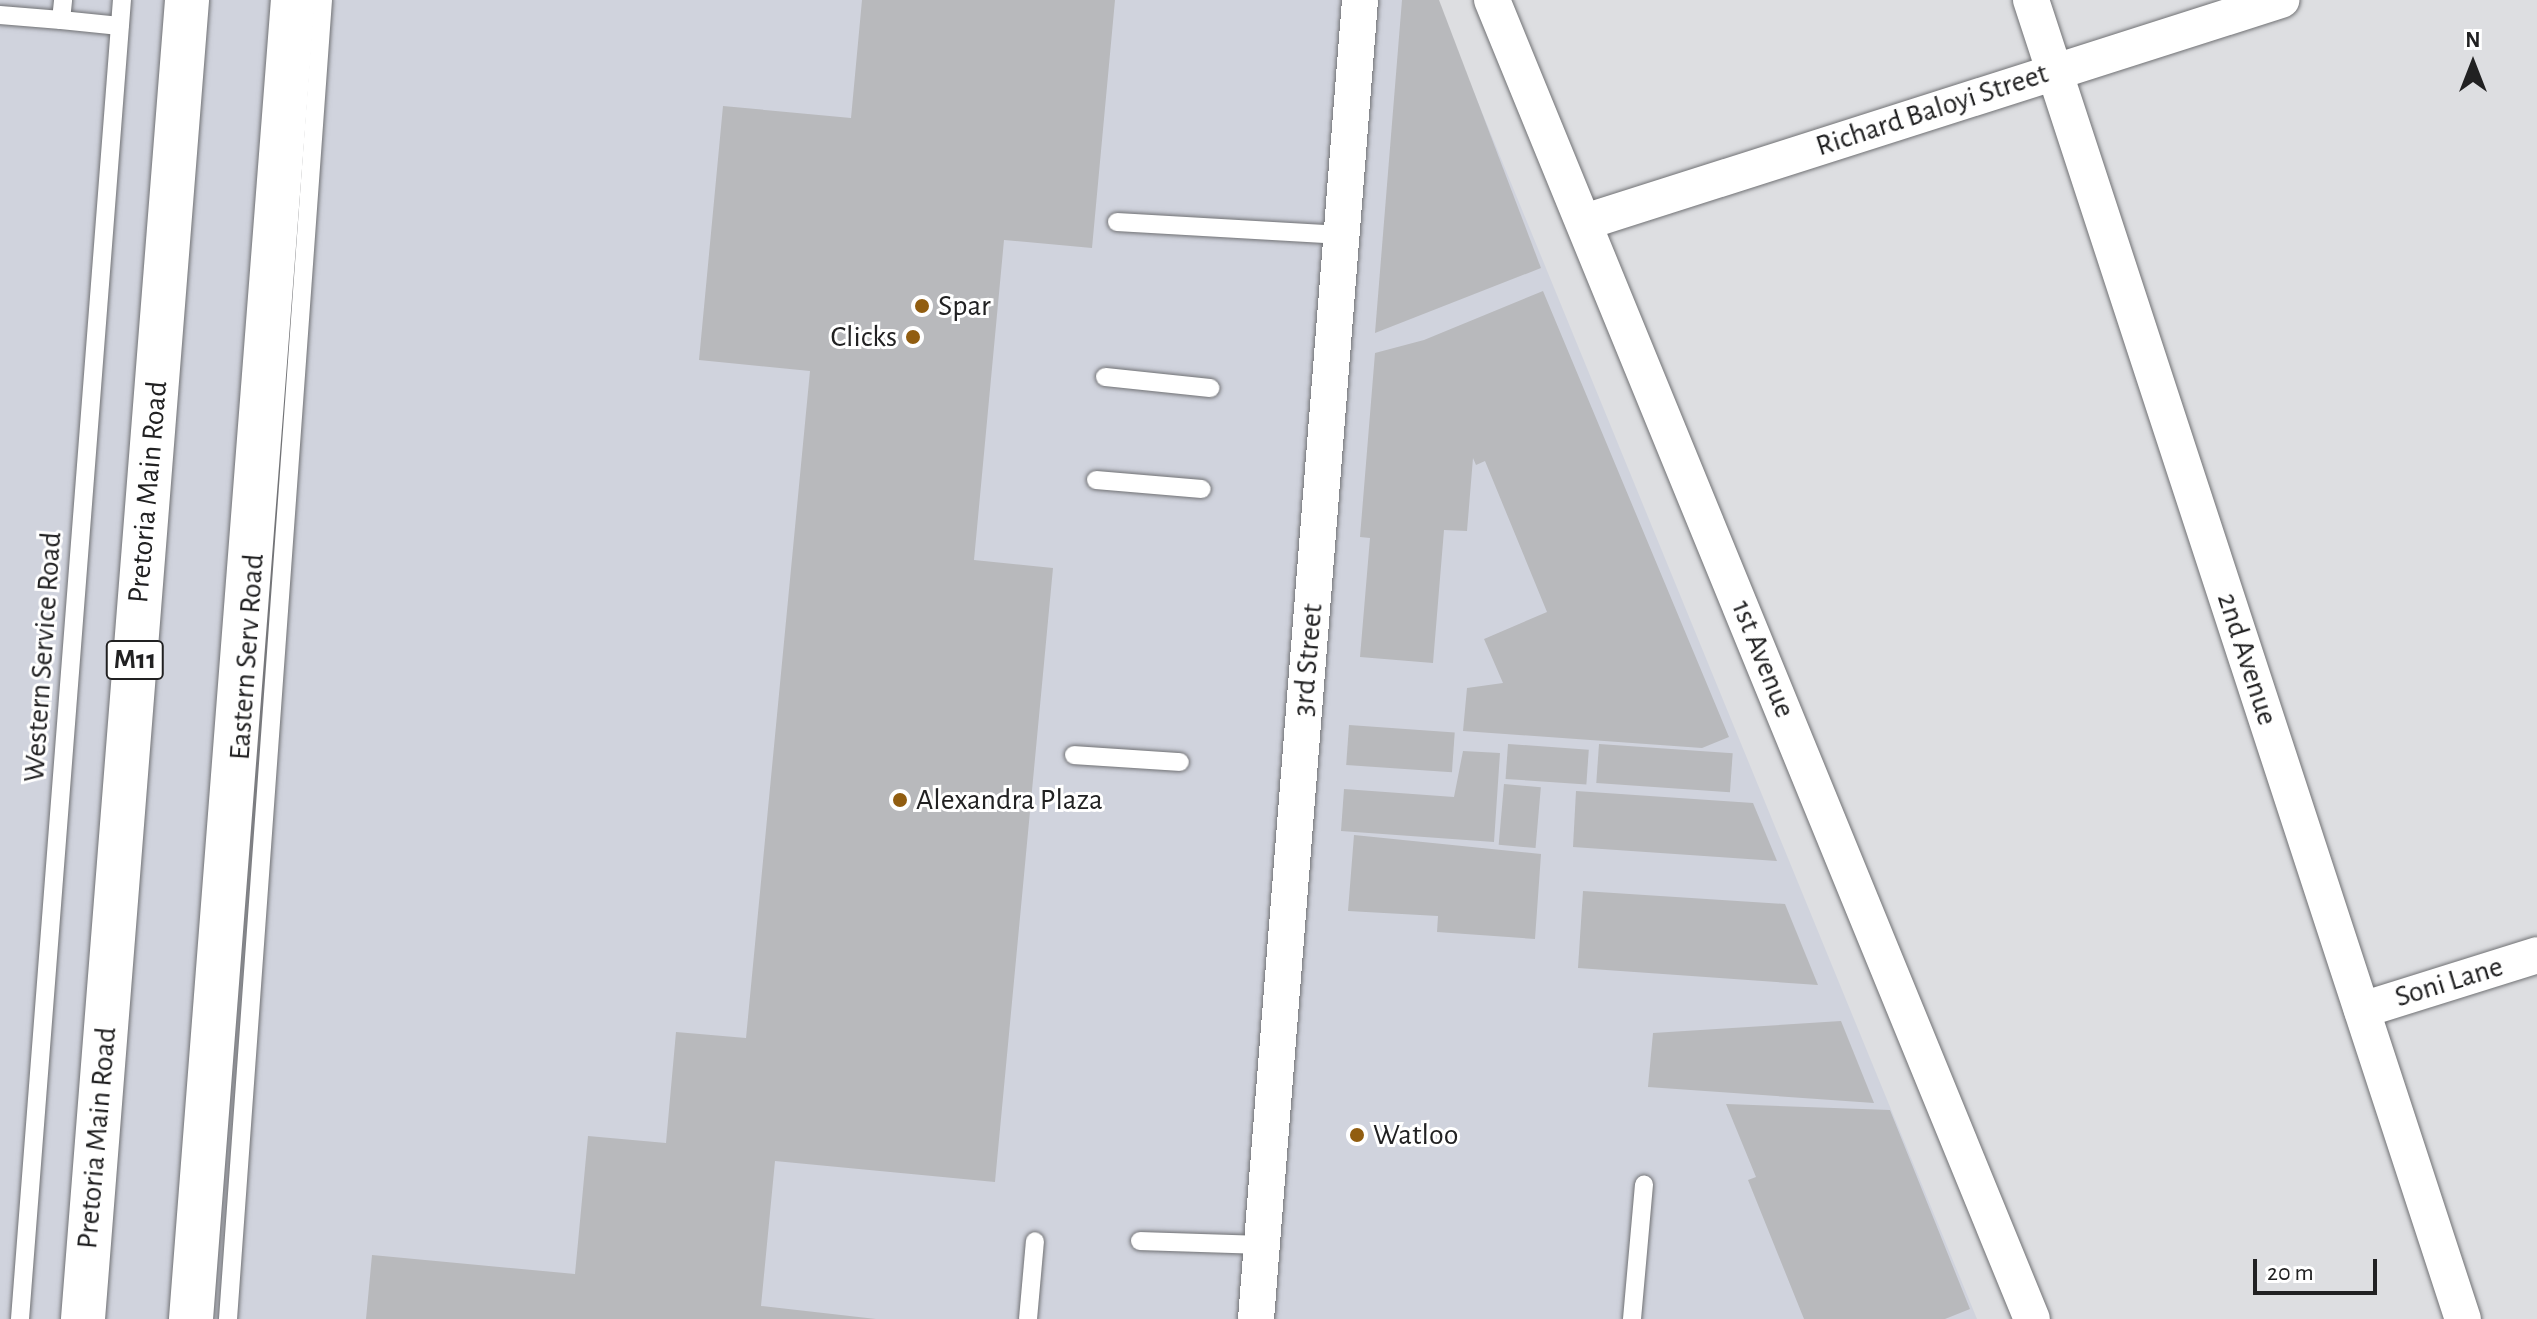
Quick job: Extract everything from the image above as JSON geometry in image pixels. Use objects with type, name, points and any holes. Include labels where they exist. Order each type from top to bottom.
[{"type":"main road","name":"Pretoria Main Road","points":[[83,1319],[187,0]]},
{"type":"main road","points":[[191,1319],[293,0]]},
{"type":"street","name":"3rd Street","points":[[1256,1319],[1360,0]]},
{"type":"street","name":"1st Avenue","points":[[1492,0],[2032,1319]]},
{"type":"street","name":"2nd Avenue","points":[[2031,0],[2463,1319]]},
{"type":"street","name":"Richard Baloyi Street","points":[[1585,222],[2281,0]]},
{"type":"street","name":"Soni Lane","points":[[2362,1010],[2537,955]]},
{"type":"lane","points":[[61,20],[63,0]]},
{"type":"lane","name":"Western Service Road","points":[[20,1319],[122,0]]},
{"type":"lane","name":"Eastern Serv Road","points":[[228,1319],[323,0]]},
{"type":"lane","points":[[0,15],[120,26]]},
{"type":"lane","points":[[1117,222],[1342,235]]},
{"type":"lane","points":[[1105,377],[1210,388]]},
{"type":"lane","points":[[1096,480],[1202,489]]},
{"type":"lane","points":[[1074,755],[1180,762]]},
{"type":"lane","points":[[1632,1319],[1644,1185]]},
{"type":"lane","points":[[1028,1319],[1035,1241]]},
{"type":"lane","points":[[1140,1241],[1262,1245]]},
{"type":"shaded area","points":[[0,0],[1436,0],[1977,1319],[0,1319]]},
{"type":"building","name":"Alexandra Plaza","points":[[862,0],[1115,0],[1092,248],[1004,240],[974,560],[1053,568],[995,1182],[775,1161],[761,1306],[876,1319],[366,1319],[372,1255],[575,1274],[588,1136],[666,1143],[676,1032],[746,1038],[810,371],[699,360],[723,106],[851,118]]},
{"type":"building","points":[[1402,0],[1439,0],[1541,268],[1375,333]]},
{"type":"building","points":[[1543,291],[1729,737],[1702,748],[1463,731],[1467,688],[1503,683],[1484,639],[1547,612],[1485,461],[1476,465],[1473,458],[1467,531],[1444,530],[1433,663],[1360,657],[1370,538],[1360,537],[1375,353],[1424,340]]},
{"type":"building","points":[[1349,725],[1455,732],[1452,772],[1346,765]]},
{"type":"building","points":[[1508,744],[1589,750],[1586,785],[1506,779]]},
{"type":"building","points":[[1599,744],[1733,753],[1730,792],[1596,783]]},
{"type":"building","points":[[1463,751],[1500,753],[1494,842],[1341,831],[1344,789],[1454,797]]},
{"type":"building","points":[[1504,784],[1541,787],[1536,848],[1499,845]]},
{"type":"building","points":[[1576,791],[1753,803],[1777,861],[1573,847]]},
{"type":"building","points":[[1354,835],[1541,854],[1535,939],[1437,932],[1438,916],[1348,911]]},
{"type":"building","points":[[1583,891],[1785,904],[1818,985],[1578,968]]},
{"type":"building","points":[[1841,1021],[1874,1103],[1648,1087],[1653,1033]]},
{"type":"building","points":[[1726,1104],[1890,1110],[1970,1309],[1945,1319],[1804,1319],[1748,1180],[1756,1177]]},
{"type":"place","name":"Spar","points":[[922,306]]},
{"type":"place","name":"Clicks","points":[[913,337]]},
{"type":"place","name":"Alexandra Plaza","points":[[900,800]]},
{"type":"place","name":"Watloo","points":[[1357,1135]]}]
